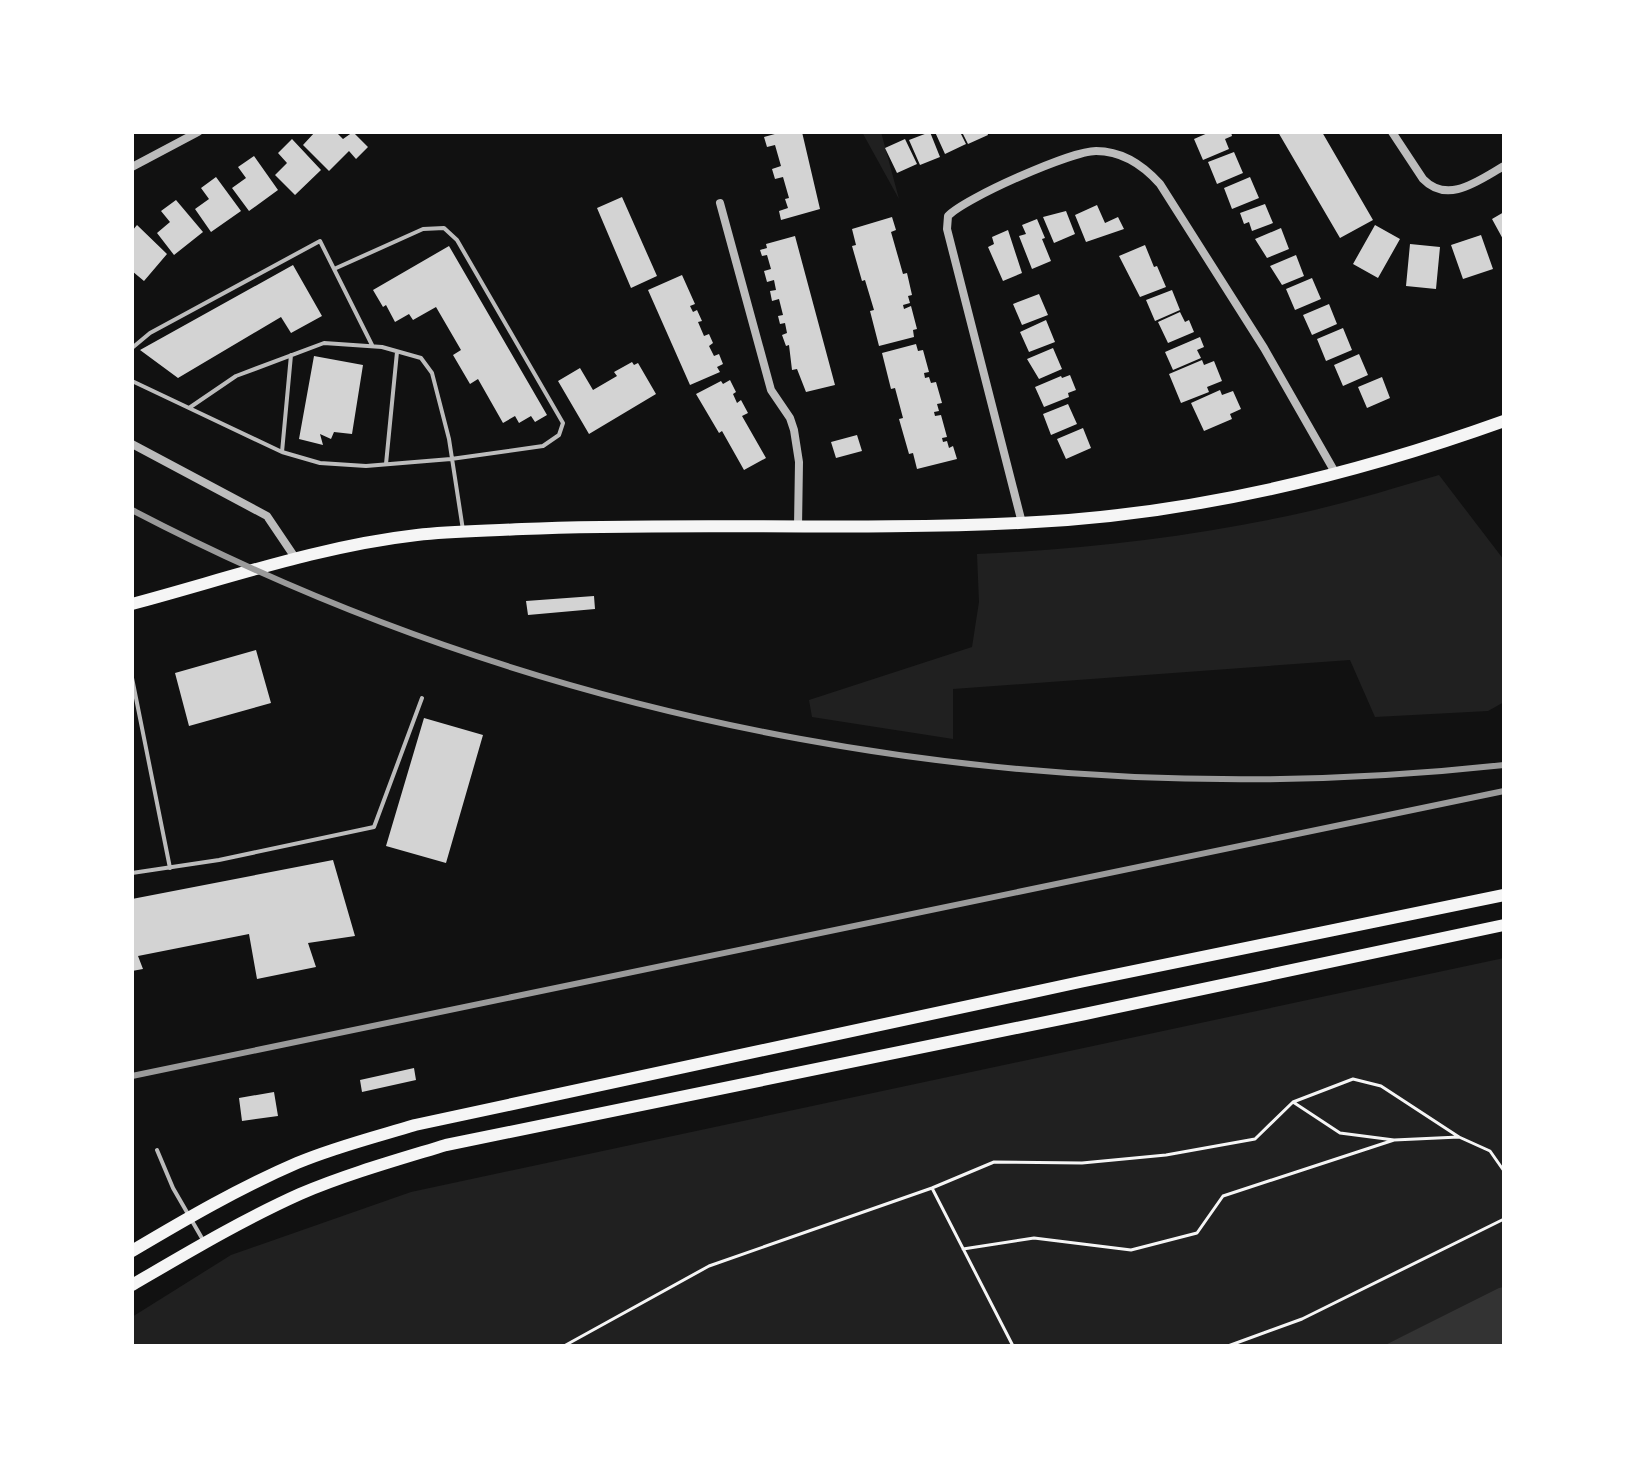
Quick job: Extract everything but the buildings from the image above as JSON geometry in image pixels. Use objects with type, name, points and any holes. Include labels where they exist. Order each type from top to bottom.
[{"type":"main road","points":[[132,604],[354,544],[423,534],[570,527],[1022,523],[1161,509],[1336,474],[1411,453],[1504,421]]},
{"type":"main road","points":[[132,1251],[189,1217],[299,1162],[415,1125],[1065,985],[1504,895]]},
{"type":"main road","points":[[132,1285],[205,1242],[300,1194],[446,1145],[1504,925]]},
{"type":"street","points":[[132,167],[198,132]]},
{"type":"street","points":[[1392,132],[1428,185],[1443,191],[1461,189],[1504,166]]},
{"type":"street","points":[[1022,523],[947,229],[948,216],[956,208],[1007,183],[1094,150],[1129,158],[1146,168],[1160,184],[1264,348],[1336,474]]},
{"type":"street","points":[[720,203],[771,390],[790,418],[794,430],[799,462],[798,527]]},
{"type":"street","points":[[132,444],[267,516],[296,559]]},
{"type":"lane","points":[[132,381],[282,452],[320,463],[386,464],[451,459],[543,446],[559,435],[563,423],[457,240],[444,228],[423,229],[334,269]]},
{"type":"lane","points":[[132,348],[150,333],[320,241],[372,347]]},
{"type":"lane","points":[[189,408],[236,376],[324,343],[372,347],[421,358],[432,373],[463,532]]},
{"type":"lane","points":[[386,464],[397,352]]},
{"type":"lane","points":[[282,452],[291,355]]},
{"type":"lane","points":[[132,678],[170,868]]},
{"type":"lane","points":[[132,873],[374,827],[422,698]]},
{"type":"lane","points":[[157,1150],[189,1217],[205,1242]]},
{"type":"path","points":[[564,1346],[709,1266],[932,1188],[994,1162],[1096,1162],[1166,1155],[1255,1139],[1293,1102],[1353,1079],[1381,1086],[1459,1137],[1490,1151],[1504,1171]]},
{"type":"path","points":[[1293,1102],[1340,1133],[1394,1140],[1459,1137]]},
{"type":"path","points":[[963,1249],[1034,1238],[1131,1250],[1197,1233],[1223,1196],[1394,1140]]},
{"type":"path","points":[[932,1188],[1013,1346]]},
{"type":"path","points":[[1228,1346],[1302,1319],[1504,1219]]},
{"type":"shaded area","points":[[862,132],[881,132],[899,199]]},
{"type":"shaded area","points":[[1439,475],[1504,560],[1504,702],[1488,711],[1375,717],[1350,660],[953,689],[953,739],[812,717],[809,700],[972,647],[979,602],[977,554],[1103,545],[1227,528],[1326,507]]},
{"type":"shaded area","points":[[1504,958],[1504,1287],[1383,1346],[132,1346],[132,1317],[231,1255],[411,1192]]},
{"type":"shaded area","points":[[1504,1287],[1504,1346],[1383,1346],[1499,1288]]},
{"type":"railway","points":[[132,510],[292,586],[457,649],[627,700],[799,739],[974,764],[1151,777],[1328,778],[1504,765]]},
{"type":"railway","points":[[132,1076],[1504,791]]}]
